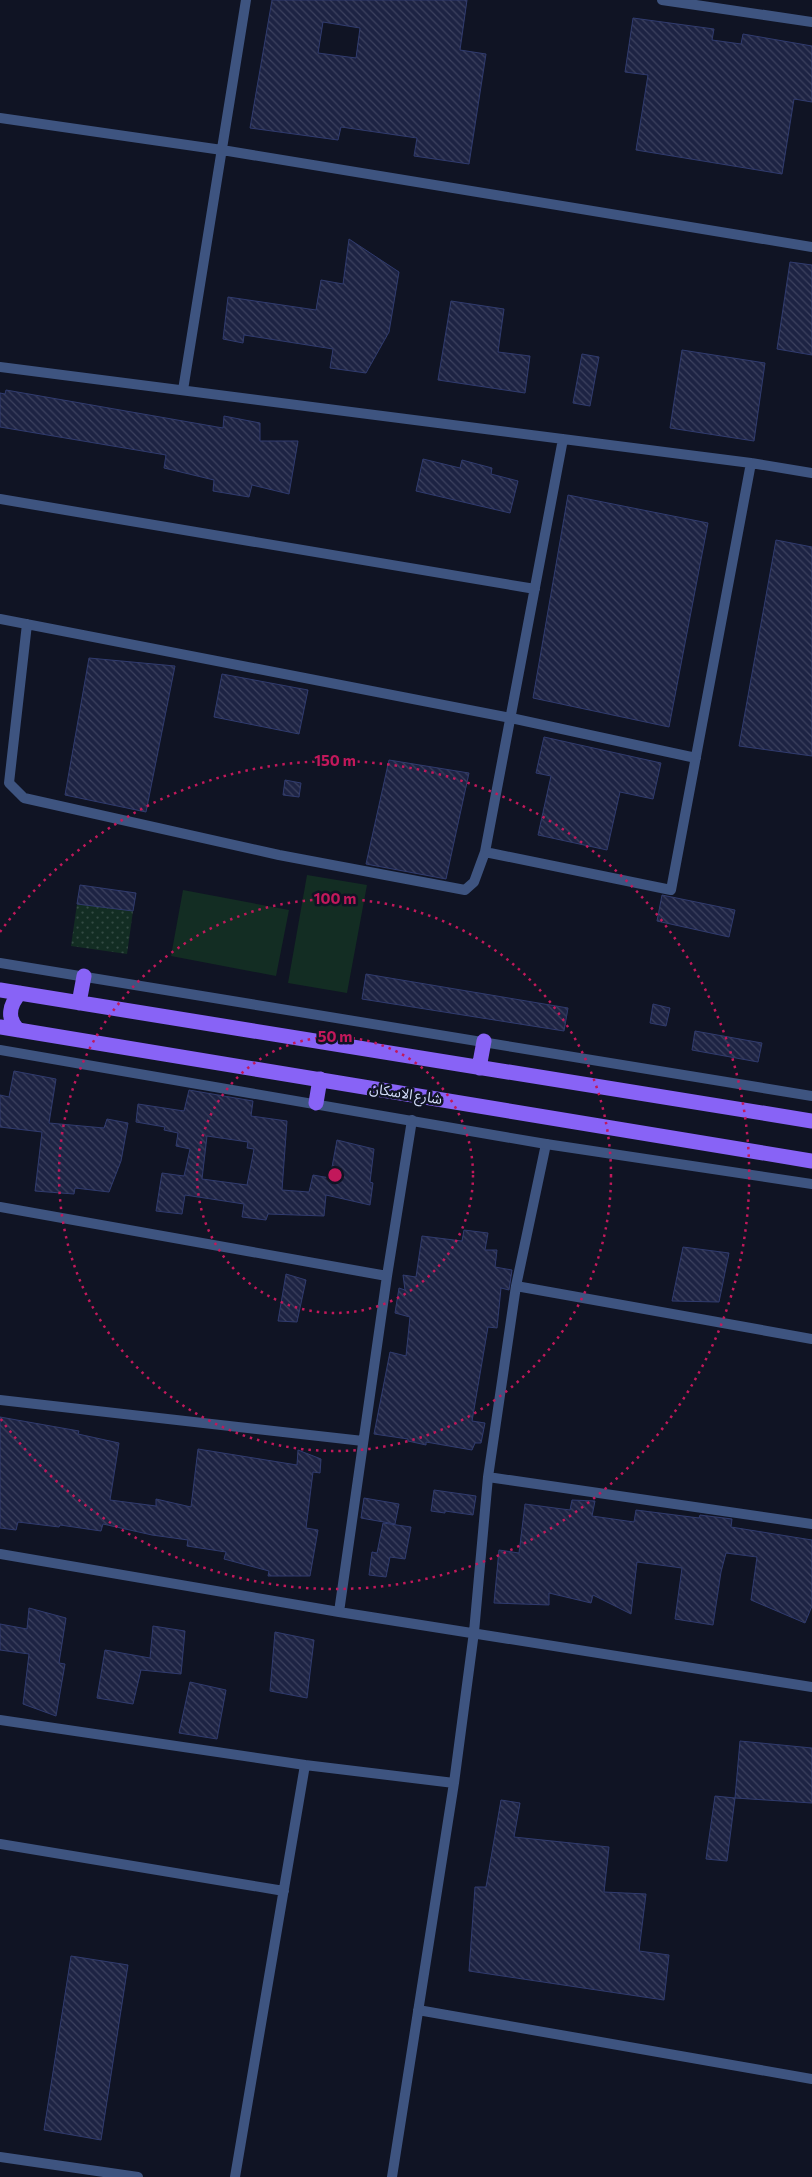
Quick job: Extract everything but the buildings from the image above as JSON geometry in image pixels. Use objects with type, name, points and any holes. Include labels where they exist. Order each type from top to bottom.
[{"type":"main road","points":[[79,1003],[84,976]]},
{"type":"main road","points":[[0,990],[812,1121]]},
{"type":"main road","points":[[18,1030],[11,1018],[10,1010],[13,1001],[20,993]]},
{"type":"main road","name":"شارع الاسكان","points":[[0,1027],[812,1161]]},
{"type":"main road","points":[[479,1068],[484,1041]]},
{"type":"main road","points":[[316,1103],[320,1079]]},
{"type":"street","points":[[183,390],[246,0]]},
{"type":"street","points":[[662,0],[812,22]]},
{"type":"street","points":[[0,118],[222,150],[812,247]]},
{"type":"street","points":[[0,367],[751,463],[812,473]]},
{"type":"street","points":[[27,624],[9,783],[24,798],[279,855],[465,890],[474,882],[485,852],[563,439]]},
{"type":"street","points":[[485,852],[671,890],[751,463]]},
{"type":"street","points":[[0,498],[535,589]]},
{"type":"street","points":[[0,618],[510,718],[696,758]]},
{"type":"street","points":[[0,962],[812,1096]]},
{"type":"street","points":[[0,1050],[546,1144],[812,1184]]},
{"type":"street","points":[[339,1612],[387,1276],[412,1120]]},
{"type":"street","points":[[392,2177],[454,1783],[474,1632],[488,1477],[516,1286],[546,1144]]},
{"type":"street","points":[[0,1207],[387,1276]]},
{"type":"street","points":[[516,1286],[812,1339]]},
{"type":"street","points":[[0,1400],[363,1441]]},
{"type":"street","points":[[488,1477],[812,1524]]},
{"type":"street","points":[[0,1554],[339,1612],[812,1687]]},
{"type":"street","points":[[0,1720],[305,1765],[454,1783]]},
{"type":"street","points":[[234,2177],[305,1765]]},
{"type":"street","points":[[0,1844],[284,1891]]},
{"type":"street","points":[[418,2010],[812,2079]]},
{"type":"street","points":[[0,2157],[138,2177]]},
{"type":"green space","points":[[307,875],[367,885],[347,993],[288,983]]},
{"type":"green space","points":[[183,890],[289,910],[276,976],[171,956]]},
{"type":"green space","points":[[77,904],[133,911],[127,954],[71,946]]}]
